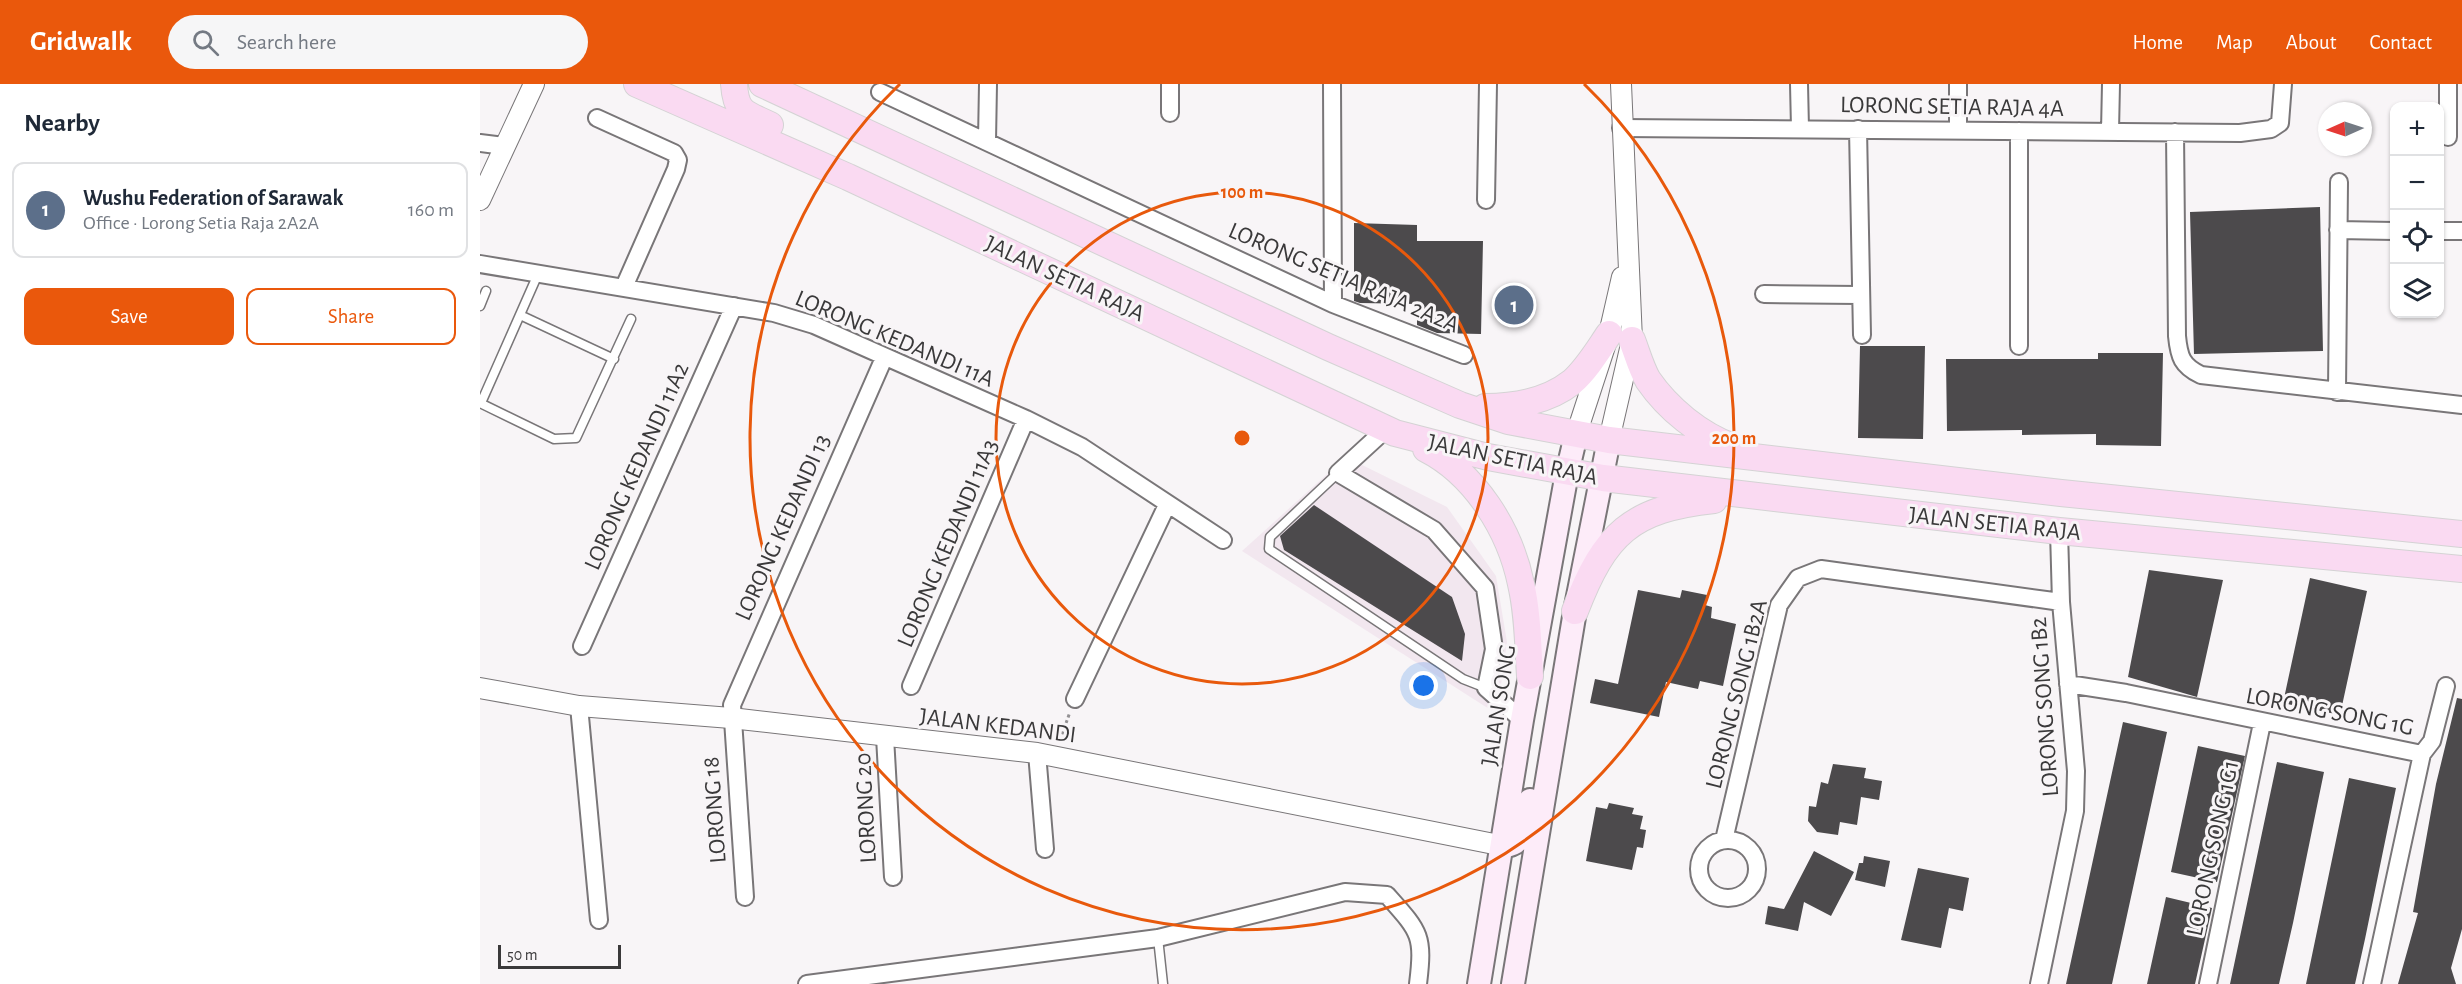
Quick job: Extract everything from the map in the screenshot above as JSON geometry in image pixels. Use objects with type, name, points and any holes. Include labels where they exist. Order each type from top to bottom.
[{"type":"main road","name":"JALAN SETIA RAJA","points":[[637,84],[848,177],[1390,431],[1488,457],[1603,478],[2059,531],[2462,568]]},
{"type":"main road","points":[[734,84],[735,100],[742,112],[831,155],[848,177]]},
{"type":"main road","name":"JALAN SETIA RAJA","points":[[762,84],[1328,347],[1461,405],[1508,421],[1609,440],[2073,494],[2462,534]]},
{"type":"main road","points":[[1461,405],[1514,406],[1541,399],[1572,382],[1621,337],[1648,380],[1685,418],[1704,434],[1759,456]]},
{"type":"main road","points":[[1390,431],[1445,459],[1471,484],[1497,519],[1521,581],[1526,609],[1530,676]]},
{"type":"main road","name":"JALAN SONG","points":[[1479,984],[1504,846],[1522,720],[1576,435]]},
{"type":"main road","points":[[1513,984],[1575,610],[1609,440]]},
{"type":"main road","points":[[1575,610],[1590,573],[1603,550],[1628,527],[1658,510],[1754,495]]},
{"type":"main road","points":[[1504,846],[1514,845],[1520,840],[1536,775],[1558,716]]},
{"type":"street","points":[[480,200],[534,84]]},
{"type":"street","points":[[987,141],[988,84]]},
{"type":"street","points":[[1170,84],[1170,113]]},
{"type":"street","points":[[1332,84],[1333,304]]},
{"type":"street","points":[[1486,200],[1488,84]]},
{"type":"street","points":[[1609,440],[1621,337],[1627,251],[1620,84]]},
{"type":"street","points":[[1799,84],[1800,128]]},
{"type":"street","points":[[1958,84],[1958,130]]},
{"type":"street","points":[[2110,131],[2111,84]]},
{"type":"street","name":"LORONG SETIA RAJA 4A","points":[[1621,128],[2240,133],[2271,129],[2280,123],[2283,113],[2283,84]]},
{"type":"street","points":[[2448,84],[2448,137]]},
{"type":"street","name":"LORONG SETIA RAJA 2A2A","points":[[880,92],[1333,304],[1464,354]]},
{"type":"street","points":[[597,118],[674,153],[678,159],[676,170],[624,287]]},
{"type":"street","points":[[1858,129],[1859,295],[1862,335]]},
{"type":"street","points":[[2019,131],[2019,346]]},
{"type":"street","points":[[2175,132],[2177,336],[2182,362],[2189,370],[2201,375],[2462,405]]},
{"type":"street","points":[[480,143],[504,146]]},
{"type":"street","points":[[2337,392],[2339,182]]},
{"type":"street","points":[[2338,230],[2390,231]]},
{"type":"street","points":[[2444,231],[2462,231]]},
{"type":"street","name":"LORONG KEDANDI 11A","points":[[480,264],[774,313],[814,325],[1026,419],[1082,447],[1223,540]]},
{"type":"street","points":[[1764,294],[1859,295]]},
{"type":"street","name":"LORONG KEDANDI 11A2","points":[[582,646],[734,306]]},
{"type":"street","points":[[1576,435],[1621,337]]},
{"type":"street","name":"LORONG KEDANDI 13","points":[[731,718],[735,692],[884,358]]},
{"type":"street","name":"LORONG KEDANDI 11A3","points":[[911,686],[1026,419]]},
{"type":"street","points":[[1390,431],[1338,473],[1434,530],[1485,588],[1494,649],[1486,688],[1522,720]]},
{"type":"street","points":[[1075,699],[1167,505]]},
{"type":"street","name":"LORONG SONG 1B2","points":[[2039,984],[2075,811],[2076,771],[2061,602],[2059,531]]},
{"type":"street","name":"LORONG SONG 1B2A","points":[[1724,840],[1779,605],[1798,578],[1821,569],[2061,602]]},
{"type":"street","name":"LORONG SONG 1G","points":[[2068,684],[2126,693],[2262,723],[2422,754],[2372,984]]},
{"type":"street","points":[[2422,754],[2432,741],[2446,686]]},
{"type":"street","name":"JALAN KEDANDI","points":[[480,688],[579,706],[731,718],[1037,753],[1504,846]]},
{"type":"street","points":[[579,706],[599,920]]},
{"type":"street","name":"LORONG 18","points":[[731,718],[745,897]]},
{"type":"street","name":"LORONG SONG 1G1","points":[[2208,984],[2262,723]]},
{"type":"street","name":"LORONG 20","points":[[885,737],[893,877]]},
{"type":"street","points":[[1037,753],[1045,849]]},
{"type":"street","points":[[807,984],[1158,938],[1345,892],[1387,896],[1413,924],[1422,950],[1418,984]]},
{"type":"lane","points":[[538,274],[481,403],[554,439],[576,438],[631,319]]},
{"type":"lane","points":[[480,306],[486,291]]},
{"type":"lane","points":[[520,315],[614,359]]},
{"type":"lane","points":[[1338,473],[1270,537],[1269,549],[1463,680],[1486,688]]},
{"type":"lane","points":[[1158,938],[1163,984]]},
{"type":"path","points":[[1060,739],[1075,699]]},
{"type":"shaded area","points":[[1346,457],[1447,507],[1496,576],[1507,642],[1497,714],[1242,551]]},
{"type":"building","points":[[2320,207],[2323,351],[2194,354],[2190,212]]},
{"type":"building","points":[[1354,223],[1417,225],[1417,241],[1483,241],[1481,334],[1437,333],[1417,325],[1417,304],[1354,301]]},
{"type":"building","points":[[1860,346],[1925,346],[1923,439],[1858,438]]},
{"type":"building","points":[[2098,353],[2163,353],[2161,446],[2096,445],[2096,434],[2022,435],[2022,430],[1947,431],[1946,359],[2098,359]]},
{"type":"building","points":[[1314,505],[1452,597],[1465,634],[1462,661],[1284,550],[1280,536]]},
{"type":"building","points":[[2149,570],[2223,580],[2197,697],[2128,677]]},
{"type":"building","points":[[2310,578],[2367,591],[2340,715],[2283,703]]},
{"type":"building","points":[[1638,590],[1680,598],[1682,590],[1707,595],[1705,605],[1712,607],[1711,618],[1736,624],[1723,686],[1700,681],[1698,689],[1666,682],[1659,717],[1590,703],[1595,679],[1618,684]]},
{"type":"building","points":[[2457,698],[2462,699],[2462,929],[2451,968],[2456,984],[2398,984],[2418,913],[2413,912],[2436,784]]},
{"type":"building","points":[[2123,722],[2167,732],[2112,984],[2066,984]]},
{"type":"building","points":[[2198,746],[2245,756],[2217,882],[2171,872]]},
{"type":"building","points":[[2277,762],[2324,772],[2293,923],[2279,984],[2230,984]]},
{"type":"building","points":[[1833,764],[1866,768],[1864,778],[1882,781],[1879,800],[1861,797],[1857,825],[1840,822],[1838,835],[1817,832],[1808,821],[1809,806],[1816,807],[1821,782],[1828,784]]},
{"type":"building","points":[[2349,778],[2396,788],[2365,939],[2355,984],[2306,984]]},
{"type":"building","points":[[1609,803],[1634,808],[1632,814],[1643,816],[1640,829],[1646,830],[1643,848],[1637,847],[1632,870],[1586,861],[1596,807],[1607,809]]},
{"type":"building","points":[[1814,851],[1854,872],[1831,916],[1804,902],[1798,931],[1765,924],[1768,906],[1784,909]]},
{"type":"building","points":[[1864,856],[1890,861],[1885,887],[1855,880],[1859,863],[1863,863]]},
{"type":"building","points":[[1918,868],[1969,878],[1963,911],[1949,908],[1941,948],[1901,940]]},
{"type":"building","points":[[2166,897],[2212,908],[2195,984],[2147,984]]},
{"type":"place","name":"Wushu Federation of Sarawak","points":[[1514,305]]}]
